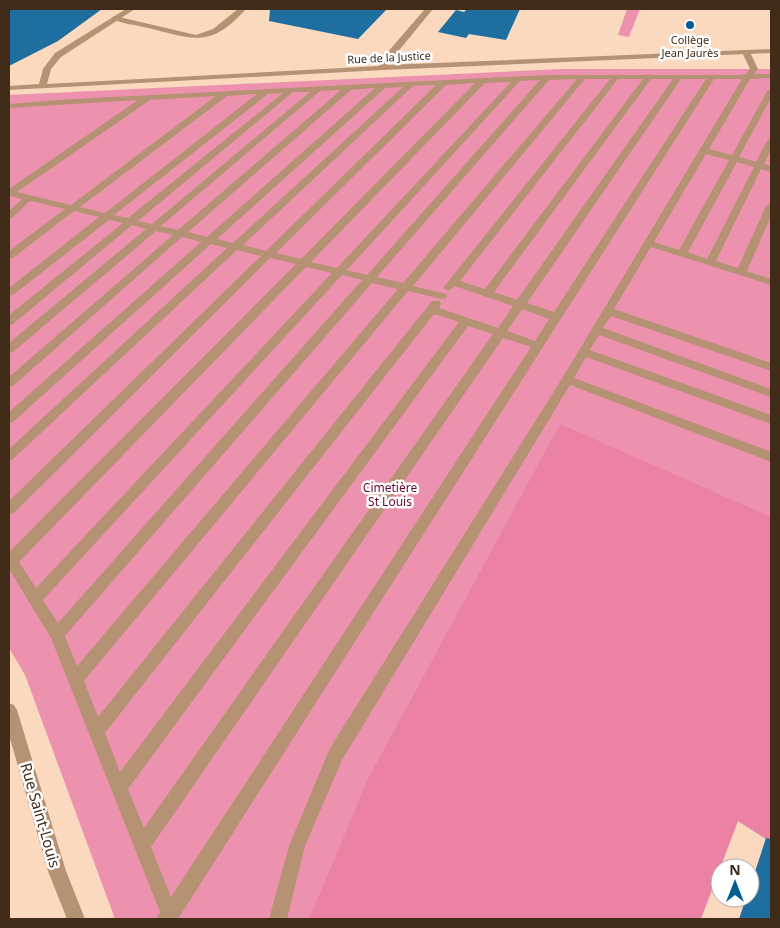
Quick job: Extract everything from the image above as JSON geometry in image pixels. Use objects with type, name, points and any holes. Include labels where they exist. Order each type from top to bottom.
[{"type":"street","points":[[42,86],[47,69],[58,55],[131,9]]},
{"type":"street","points":[[115,18],[196,37],[205,37],[212,34],[242,9]]},
{"type":"street","points":[[383,68],[383,63],[429,9]]},
{"type":"street","name":"Rue de la Justice","points":[[9,88],[383,68],[771,51]]},
{"type":"street","points":[[278,919],[297,846],[336,754],[567,380],[703,150],[747,77],[754,69],[746,52]]},
{"type":"street","points":[[168,917],[712,76]]},
{"type":"street","points":[[9,106],[547,77],[771,76]]},
{"type":"street","points":[[57,634],[547,77]]},
{"type":"street","points":[[75,680],[583,77]]},
{"type":"street","points":[[96,732],[616,77]]},
{"type":"street","points":[[487,294],[649,77]]},
{"type":"street","points":[[142,846],[679,77]]},
{"type":"street","points":[[36,598],[518,79]]},
{"type":"street","points":[[168,917],[119,787],[57,634],[10,559],[483,80]]},
{"type":"street","points":[[9,509],[444,82]]},
{"type":"street","points":[[9,456],[411,84]]},
{"type":"street","points":[[9,419],[382,86]]},
{"type":"street","points":[[9,383],[350,87]]},
{"type":"street","points":[[9,349],[318,89]]},
{"type":"street","points":[[9,321],[290,91]]},
{"type":"street","points":[[682,254],[771,91]]},
{"type":"street","points":[[9,293],[265,92]]},
{"type":"street","points":[[9,256],[224,94]]},
{"type":"street","points":[[9,193],[147,98]]},
{"type":"street","points":[[710,263],[771,141]]},
{"type":"street","points":[[703,150],[771,169]]},
{"type":"street","points":[[9,193],[442,296]]},
{"type":"street","points":[[9,216],[28,198]]},
{"type":"street","points":[[741,273],[771,206]]},
{"type":"street","points":[[648,243],[771,281]]},
{"type":"street","points":[[453,282],[556,318]]},
{"type":"street","points":[[432,309],[538,346]]},
{"type":"street","points":[[608,311],[771,367]]},
{"type":"street","points":[[119,787],[466,321]]},
{"type":"street","points":[[596,330],[771,393]]},
{"type":"street","points":[[584,352],[771,420]]},
{"type":"street","points":[[567,380],[771,457]]},
{"type":"street","name":"Rue Saint-Louis","points":[[9,710],[57,871],[76,919]]},
{"type":"green space","points":[[627,9],[640,9],[629,37],[618,35]]},
{"type":"green space","name":"Cimetière St Louis","points":[[561,69],[771,69],[771,842],[702,798],[411,919],[115,919],[25,675],[9,648],[9,95]]},
{"type":"shaded area","points":[[560,424],[771,517],[771,842],[738,821],[724,858],[710,858],[710,895],[701,919],[309,919],[369,777]]},
{"type":"building","points":[[9,9],[102,9],[58,41],[9,66]]},
{"type":"building","points":[[270,9],[387,9],[358,39],[269,21]]},
{"type":"building","points":[[467,9],[520,9],[506,40],[469,34],[466,38],[438,32],[456,10],[464,12]]},
{"type":"building","points":[[766,838],[771,839],[771,919],[739,919],[743,908],[760,908],[759,858]]},
{"type":"place","name":"Collège Jean Jaurès","points":[[690,25]]}]
